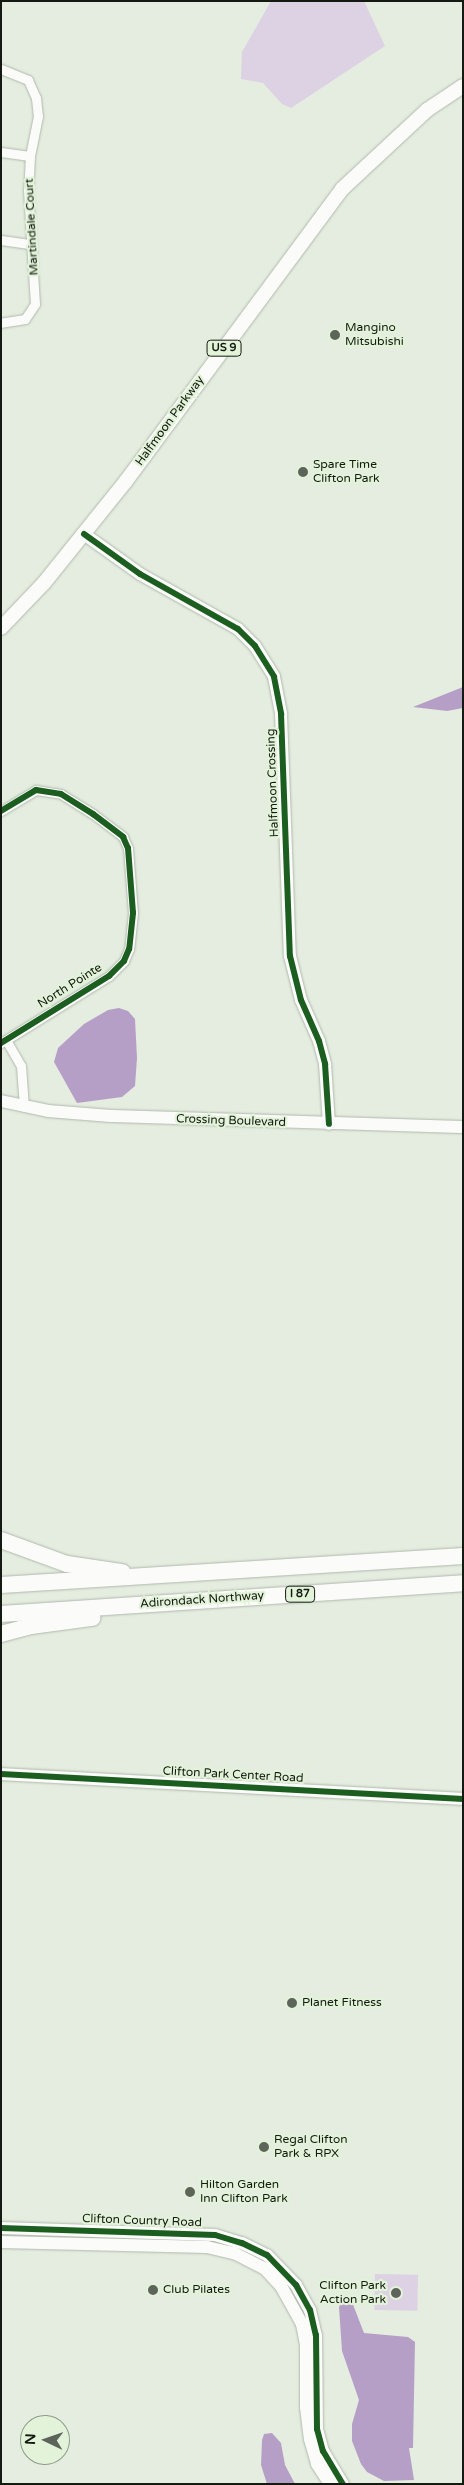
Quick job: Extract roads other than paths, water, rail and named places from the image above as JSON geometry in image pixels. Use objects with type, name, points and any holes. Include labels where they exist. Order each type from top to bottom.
[{"type":"highway","points":[[1,1540],[68,1564],[157,1577]]},
{"type":"highway","name":"I 87","points":[[1,1585],[157,1577],[463,1556]]},
{"type":"highway","name":"Adirondack Northway","points":[[1,1614],[463,1583]]},
{"type":"highway","points":[[1,1634],[31,1626],[95,1617],[138,1604]]},
{"type":"main road","name":"Halfmoon Parkway","points":[[1,628],[84,534],[342,189],[427,110],[463,86]]},
{"type":"street","name":"Martindale Court","points":[[1,68],[28,80],[36,98],[38,116],[30,156],[31,244],[36,292],[32,312],[18,323],[1,322]]},
{"type":"street","points":[[1,152],[30,156]]},
{"type":"street","points":[[1,240],[31,244]]},
{"type":"street","name":"Halfmoon Crossing","points":[[84,534],[140,574],[238,629],[255,646],[274,677],[281,714],[290,956],[300,1000],[319,1041],[325,1064],[329,1124]]},
{"type":"street","name":"North Pointe","points":[[1,811],[36,790],[61,794],[93,814],[123,837],[128,848],[133,913],[129,949],[124,961],[109,976],[4,1042],[21,1066],[24,1107]]},
{"type":"street","name":"Crossing Boulevard","points":[[1,1101],[24,1107],[112,1116],[463,1127]]},
{"type":"street","name":"Clifton Park Center Road","points":[[1,1774],[463,1799]]},
{"type":"street","name":"Clifton Country Road","points":[[1,2228],[215,2235],[242,2243],[268,2255],[292,2280],[310,2310],[316,2335],[318,2429],[323,2452],[343,2484]]},
{"type":"street","name":"Clifton Country Road","points":[[1,2242],[207,2247],[247,2258],[265,2270],[281,2286],[302,2324],[310,2439],[317,2464],[330,2484]]},
{"type":"place","name":"Mangino Mitsubishi","points":[[335,335]]},
{"type":"place","name":"Spare Time Clifton Park","points":[[303,472]]},
{"type":"place","name":"Planet Fitness","points":[[292,2003]]},
{"type":"place","name":"Regal Clifton Park & RPX","points":[[264,2147]]},
{"type":"place","name":"Hilton Garden Inn Clifton Park","points":[[190,2192]]},
{"type":"place","name":"Club Pilates","points":[[153,2290]]},
{"type":"place","name":"Clifton Park Action Park","points":[[396,2293]]}]
